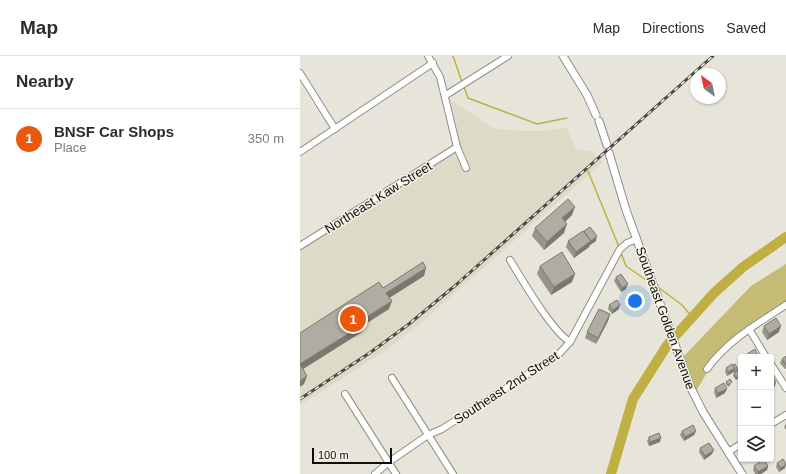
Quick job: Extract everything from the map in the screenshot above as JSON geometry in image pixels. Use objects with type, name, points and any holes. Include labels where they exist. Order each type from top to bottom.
[{"type":"street","points":[[428,56],[440,77],[446,95],[457,147],[466,168]]},
{"type":"street","points":[[446,95],[508,56]]},
{"type":"street","points":[[563,56],[587,95],[606,145]]},
{"type":"street","points":[[300,152],[433,63]]},
{"type":"street","points":[[300,73],[335,129]]},
{"type":"street","name":"Northeast Kaw Street","points":[[300,246],[457,147]]},
{"type":"street","name":"Southeast Golden Avenue","points":[[609,153],[659,301],[696,401],[742,474]]},
{"type":"street","name":"Southeast 2nd Street","points":[[376,474],[389,462],[428,435],[442,429],[558,355],[570,342],[620,249],[627,242],[637,238]]},
{"type":"street","points":[[510,260],[542,310],[557,330],[570,342]]},
{"type":"street","points":[[707,369],[726,346],[786,305]]},
{"type":"street","points":[[749,329],[764,354]]},
{"type":"street","points":[[774,369],[786,388]]},
{"type":"street","points":[[392,378],[452,474]]},
{"type":"street","points":[[345,394],[396,474]]},
{"type":"street","points":[[774,422],[786,415]]},
{"type":"street","points":[[728,452],[738,446]]},
{"type":"shaded area","points":[[451,100],[493,128],[518,131],[544,131],[567,127],[576,149],[593,152],[603,162],[422,322],[385,351],[300,405],[300,250],[455,152],[460,144]]},
{"type":"shaded area","points":[[786,264],[786,301],[741,330],[721,348],[705,369],[708,371],[696,391],[684,356],[751,286]]},
{"type":"building","points":[[568,199],[575,207],[562,218],[567,224],[547,242],[535,228]]},
{"type":"building","points":[[590,227],[597,236],[591,241],[584,231]]},
{"type":"building","points":[[583,231],[591,241],[576,252],[568,241]]},
{"type":"building","points":[[562,252],[575,274],[554,287],[540,266]]},
{"type":"building","points":[[423,262],[426,268],[386,293],[392,301],[362,320],[364,324],[300,364],[300,333],[379,282],[383,288]]},
{"type":"building","points":[[621,274],[628,284],[622,288],[616,277]]},
{"type":"building","points":[[617,300],[620,305],[613,310],[609,305]]},
{"type":"building","points":[[599,309],[610,314],[598,338],[587,332]]},
{"type":"building","points":[[776,318],[781,326],[769,334],[764,326]]},
{"type":"building","points":[[755,349],[758,354],[747,354]]},
{"type":"building","points":[[786,356],[786,365],[782,359]]},
{"type":"building","points":[[300,364],[307,376],[300,381]]},
{"type":"building","points":[[732,364],[735,368],[729,372],[726,368]]},
{"type":"building","points":[[735,364],[738,369],[735,371],[733,365]]},
{"type":"building","points":[[738,370],[738,376],[736,378],[734,374]]},
{"type":"building","points":[[730,379],[732,382],[728,385],[726,382]]},
{"type":"building","points":[[724,383],[727,389],[718,393],[715,388]]},
{"type":"building","points":[[693,425],[696,431],[685,437],[682,431]]},
{"type":"building","points":[[659,433],[661,438],[650,442],[649,437]]},
{"type":"building","points":[[709,443],[714,450],[705,456],[700,448]]},
{"type":"building","points":[[783,459],[786,464],[781,468],[777,463]]},
{"type":"building","points":[[760,462],[766,462],[768,466],[758,472],[754,466]]},
{"type":"waterway","points":[[453,56],[462,82]]},
{"type":"waterway","points":[[464,87],[468,98],[537,124],[567,118]]},
{"type":"waterway","points":[[588,171],[619,247]]},
{"type":"waterway","points":[[611,474],[633,399],[668,344],[714,293],[743,267],[786,237]]},
{"type":"waterway","points":[[621,253],[626,266],[649,282]]},
{"type":"waterway","points":[[658,287],[682,305],[692,317]]},
{"type":"railway","points":[[300,399],[371,352],[409,324],[457,284],[713,56]]},
{"type":"place","name":"BNSF Car Shops","points":[[353,319]]}]
